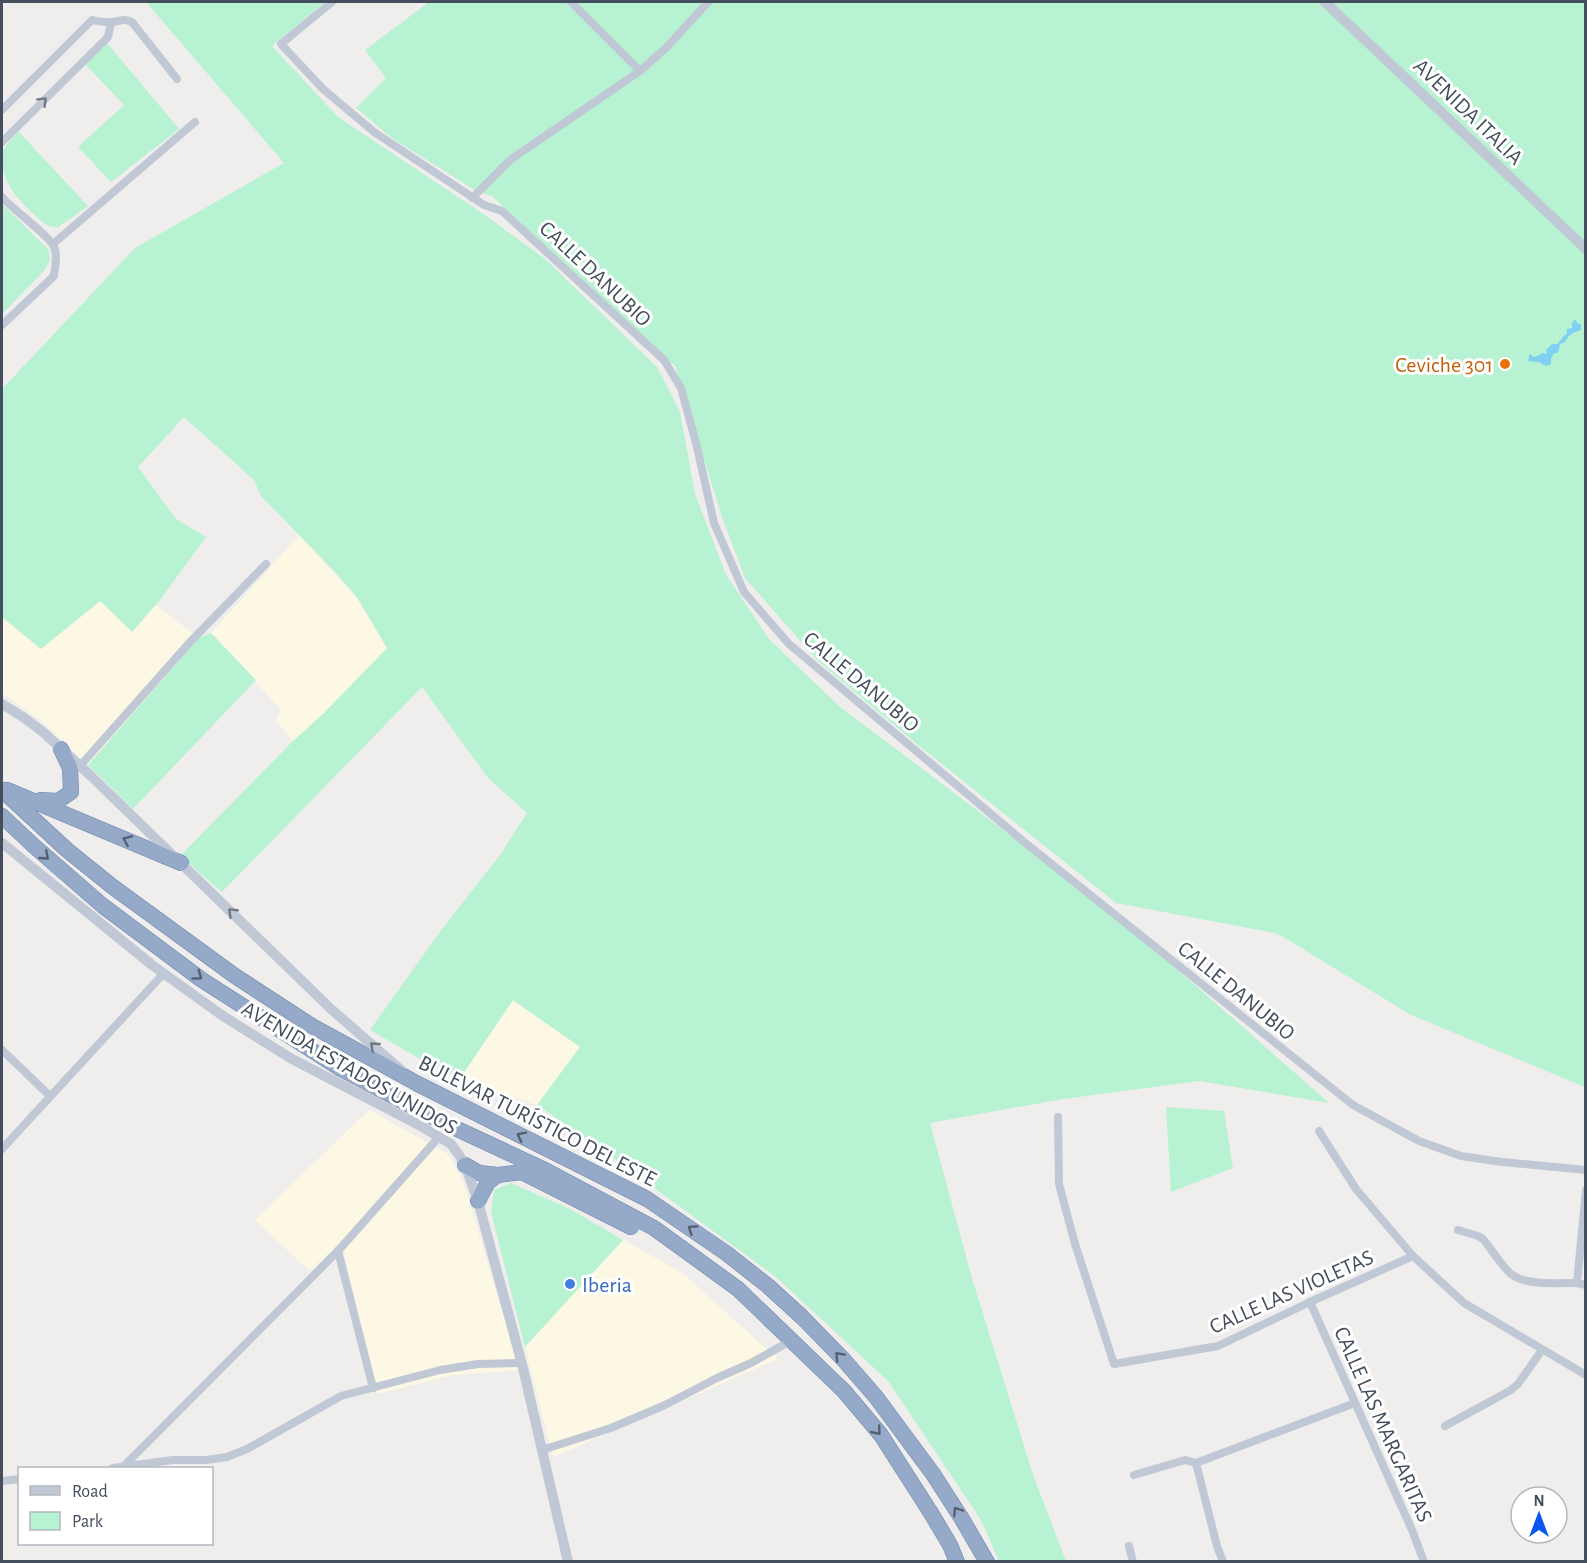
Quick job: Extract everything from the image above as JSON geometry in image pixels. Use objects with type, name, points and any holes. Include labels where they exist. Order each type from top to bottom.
[{"type":"highway","points":[[29,798],[58,801],[71,792],[70,768],[61,749]]},
{"type":"highway","points":[[2,789],[29,798],[181,863]]},
{"type":"highway","name":"BULEVAR TURÍSTICO DEL ESTE","points":[[2,789],[67,850],[113,887],[235,976],[312,1026],[418,1084],[646,1199],[726,1253],[768,1286],[810,1325],[876,1397],[933,1474],[987,1562]]},
{"type":"highway","name":"BULEVAR TURÍSTICO DEL ESTE","points":[[2,816],[103,906],[202,980],[342,1069],[442,1122],[545,1170],[654,1228],[704,1263],[753,1302],[844,1391],[881,1435],[932,1513],[957,1562]]},
{"type":"highway","points":[[465,1165],[479,1173],[498,1175],[522,1172],[651,1237],[719,1286],[753,1302]]},
{"type":"highway","points":[[478,1201],[488,1182],[498,1175]]},
{"type":"street","name":"CALLE DANUBIO","points":[[332,2],[281,44],[323,89],[374,132],[472,198],[502,211],[664,360],[681,388],[714,523],[744,592],[789,644],[1023,841],[1353,1106],[1419,1141],[1461,1156],[1586,1170]]},
{"type":"street","points":[[571,2],[640,71]]},
{"type":"street","points":[[472,198],[510,160],[640,71],[667,47],[708,2]]},
{"type":"street","name":"AVENIDA ITALIA","points":[[1325,2],[1586,249]]},
{"type":"street","points":[[2,110],[92,20],[111,23],[127,19],[132,22],[177,79]]},
{"type":"street","points":[[2,142],[108,37],[111,23]]},
{"type":"street","points":[[53,244],[195,122]]},
{"type":"street","points":[[2,197],[53,244],[56,253],[54,276],[2,325]]},
{"type":"street","points":[[80,766],[191,640],[266,564]]},
{"type":"street","name":"AVENIDA ESTADOS UNIDOS","points":[[2,704],[43,732],[332,1009],[418,1084]]},
{"type":"street","name":"AVENIDA ESTADOS UNIDOS","points":[[2,843],[164,974],[223,1016],[292,1059],[451,1144],[465,1165],[478,1201],[522,1363],[568,1562]]},
{"type":"street","points":[[2,1149],[164,974]]},
{"type":"street","points":[[2,1050],[50,1096]]},
{"type":"street","name":"CALLE LAS VIOLETAS","points":[[1058,1117],[1059,1184],[1114,1364],[1218,1346],[1413,1256]]},
{"type":"street","points":[[1319,1131],[1356,1189],[1413,1256],[1464,1303],[1586,1375]]},
{"type":"street","points":[[123,1467],[338,1251],[439,1137]]},
{"type":"street","points":[[1458,1230],[1483,1239],[1510,1274],[1519,1280],[1581,1284],[1586,1190]]},
{"type":"street","points":[[338,1251],[373,1388]]},
{"type":"street","name":"CALLE LAS MARGARITAS","points":[[1310,1302],[1412,1530],[1424,1562]]},
{"type":"street","points":[[542,1450],[611,1428],[665,1405],[792,1340]]},
{"type":"street","points":[[1445,1426],[1512,1390],[1542,1350]]},
{"type":"street","points":[[123,1467],[173,1460],[206,1460],[227,1457],[247,1449],[341,1396],[359,1390],[460,1366],[522,1363]]},
{"type":"street","points":[[1134,1475],[1185,1460],[1196,1463],[1355,1403]]},
{"type":"street","points":[[1196,1463],[1223,1562]]},
{"type":"street","points":[[2,1480],[18,1479]]},
{"type":"street","points":[[1130,1546],[1133,1562]]},
{"type":"shaded area","points":[[299,535],[358,599],[387,649],[293,741],[275,720],[281,710],[211,633]]},
{"type":"shaded area","points":[[100,601],[155,604],[199,638],[88,765],[44,723],[2,693],[2,617],[41,649]]},
{"type":"shaded area","points":[[513,1000],[580,1047],[537,1105],[448,1075],[465,1071]]},
{"type":"shaded area","points":[[369,1110],[448,1154],[464,1183],[521,1370],[453,1375],[377,1394],[341,1241],[310,1271],[255,1220]]},
{"type":"shaded area","points":[[623,1240],[681,1272],[778,1359],[553,1457],[525,1347]]},
{"type":"green space","points":[[146,2],[325,2],[272,46],[338,117],[479,211],[544,258],[657,367],[680,412],[695,494],[726,575],[769,639],[839,706],[1113,913],[1329,1103],[1199,1081],[1063,1099],[930,1123],[972,1278],[1033,1475],[1066,1561],[999,1561],[981,1520],[888,1381],[776,1277],[586,1138],[537,1105],[580,1047],[513,1000],[465,1071],[448,1075],[370,1030],[442,929],[500,855],[527,813],[488,778],[422,687],[222,892],[180,856],[387,648],[358,599],[339,576],[261,496],[254,480],[184,417],[138,467],[176,519],[206,537],[160,600],[132,632],[100,601],[41,649],[2,617],[2,389],[135,248],[284,163]]},
{"type":"green space","points":[[429,2],[1585,2],[1585,1087],[1411,1015],[1275,933],[1116,903],[918,745],[817,660],[745,578],[722,517],[675,366],[492,196],[476,191],[392,138],[356,108],[386,78],[365,50]]},
{"type":"green space","points":[[107,43],[179,129],[111,182],[78,147],[124,105],[85,64]]},
{"type":"green space","points":[[18,131],[88,206],[58,227],[47,225],[39,219],[16,195],[7,180],[2,154]]},
{"type":"green space","points":[[2,204],[49,250],[50,260],[44,271],[2,314]]},
{"type":"green space","points":[[211,633],[256,680],[133,809],[88,765],[199,638]]},
{"type":"green space","points":[[1166,1107],[1224,1111],[1233,1168],[1171,1192]]},
{"type":"green space","points":[[511,1183],[570,1209],[623,1240],[525,1347],[491,1212],[494,1190]]},
{"type":"water","points":[[1575,319],[1578,324],[1581,324],[1581,330],[1560,344],[1559,350],[1551,359],[1551,364],[1546,366],[1539,362],[1528,361],[1529,354],[1535,357],[1546,354],[1546,350],[1552,344],[1557,344],[1567,333],[1567,329],[1572,328]]},
{"type":"place","name":"Ceviche 301","points":[[1505,364]]},
{"type":"place","name":"Iberia","points":[[570,1284]]}]
